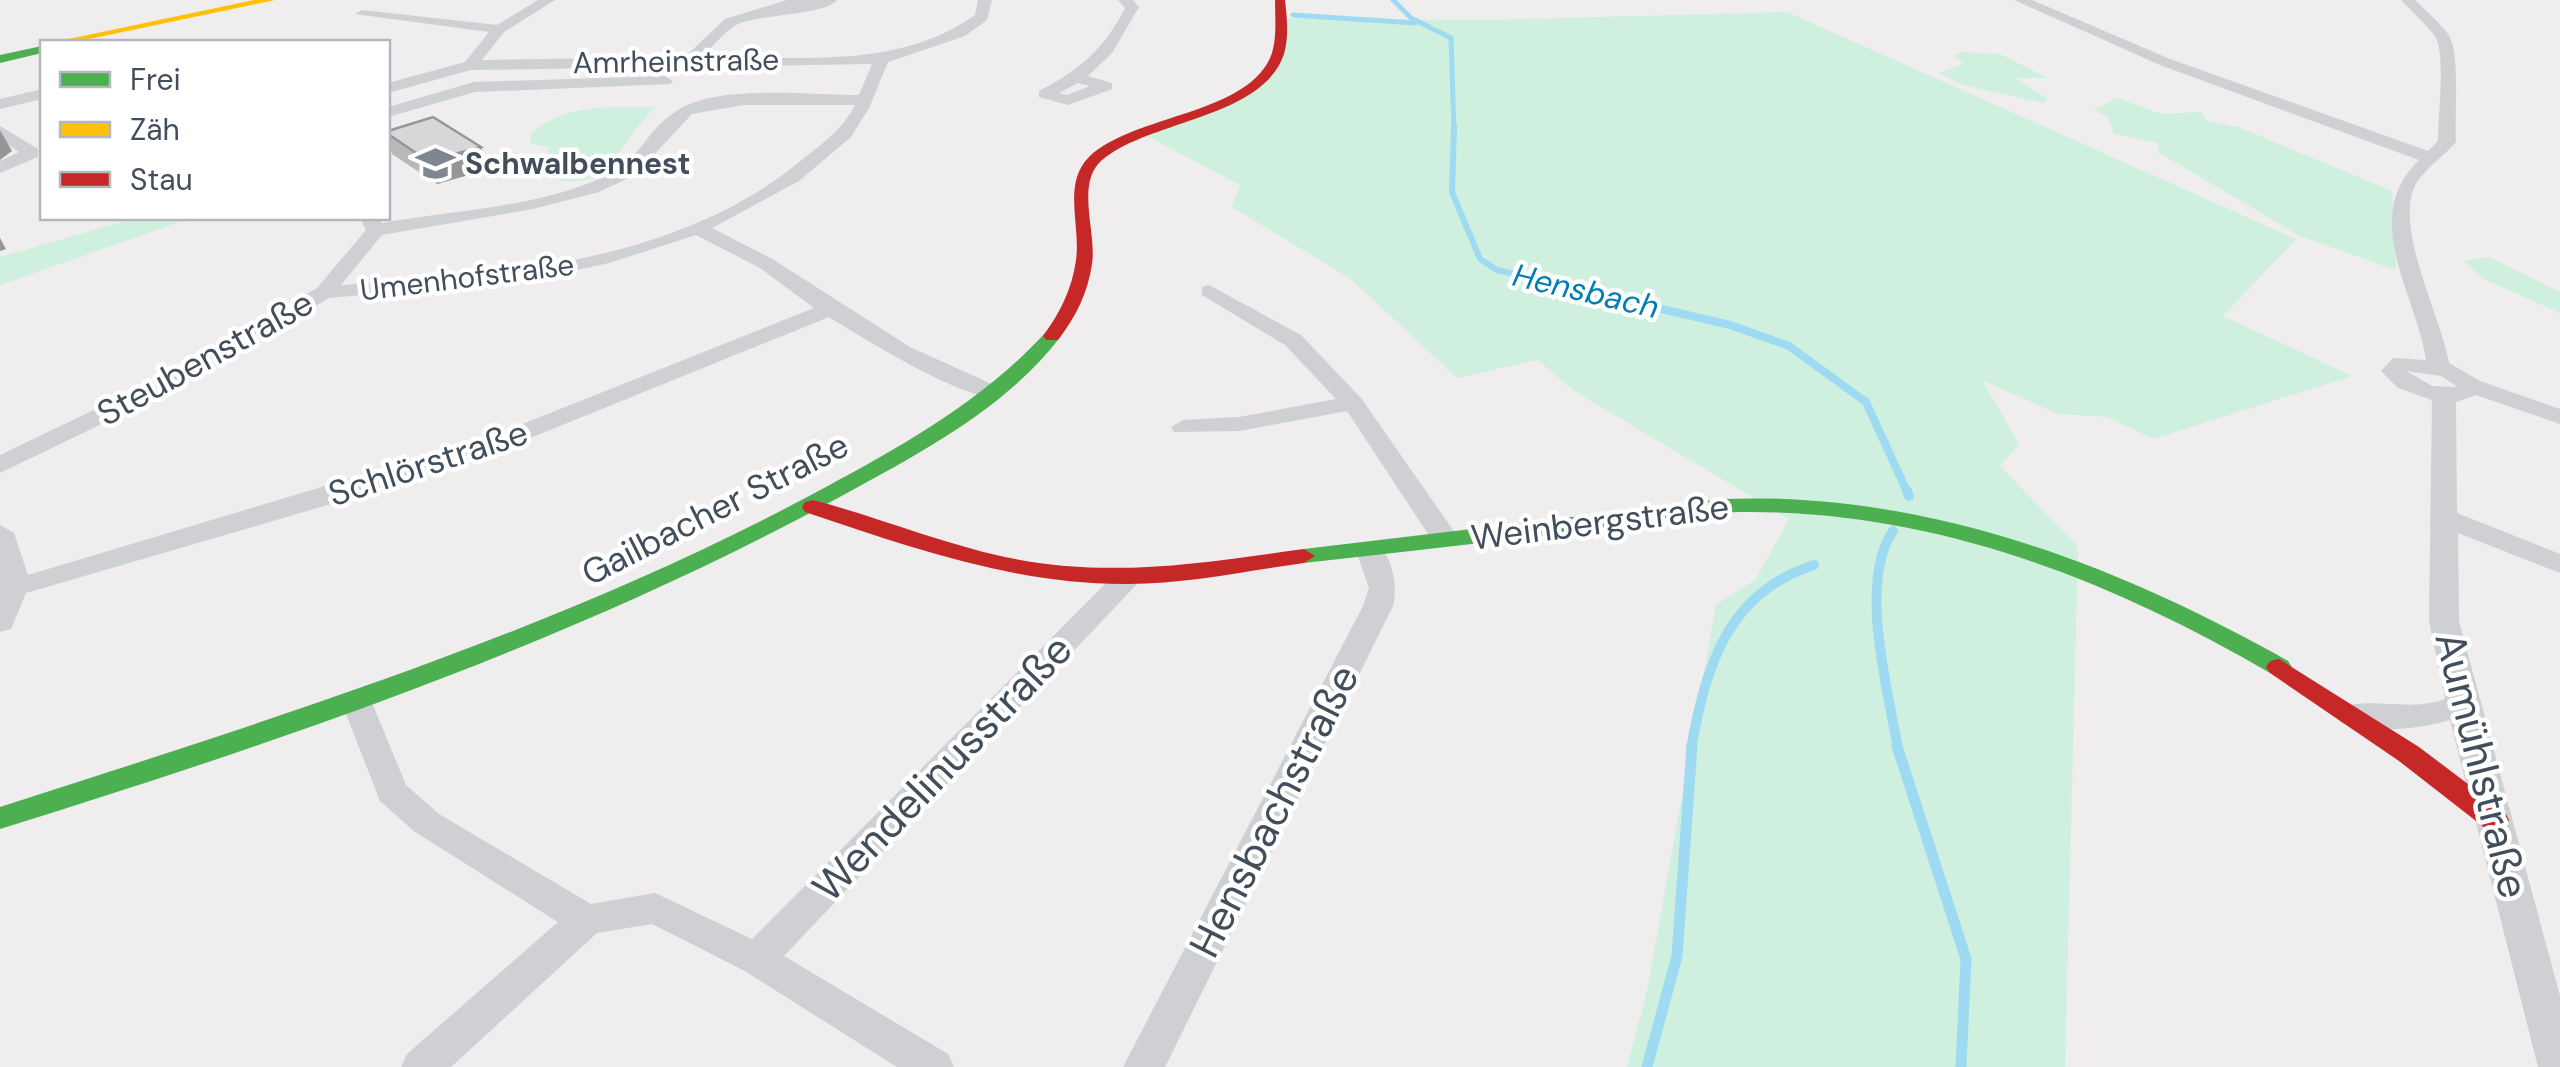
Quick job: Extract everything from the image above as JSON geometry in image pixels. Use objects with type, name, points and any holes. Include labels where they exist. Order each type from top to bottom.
[{"type":"street","points":[[86,40],[270,0]]},
{"type":"street","points":[[470,65],[499,28],[548,0]]},
{"type":"street","points":[[691,60],[730,22],[791,3],[826,5],[830,0]]},
{"type":"street","points":[[882,58],[960,33],[982,17],[985,0]]},
{"type":"street","points":[[1078,78],[1114,48],[1132,7],[1126,0]]},
{"type":"street","name":"Gailbacher Straße","points":[[0,818],[357,701],[616,600],[812,506],[988,391],[1037,352],[1066,320],[1079,291],[1086,242],[1079,184],[1088,167],[1114,147],[1262,77],[1278,50],[1280,0]]},
{"type":"street","points":[[2021,0],[2165,62],[2430,158]]},
{"type":"street","points":[[2408,0],[2443,37],[2451,59],[2446,87],[2446,142],[2409,180],[2401,202],[2409,277],[2433,334],[2438,366]]},
{"type":"street","points":[[362,14],[499,28]]},
{"type":"street","points":[[72,40],[130,30]]},
{"type":"street","points":[[0,57],[40,48]]},
{"type":"street","name":"Amrheinstraße","points":[[390,87],[470,65],[882,58]]},
{"type":"street","name":"Umenhofstraße","points":[[324,292],[410,289],[500,279],[591,261],[696,228],[802,170],[848,130],[882,58]]},
{"type":"street","points":[[390,111],[474,87],[666,81]]},
{"type":"street","points":[[0,104],[40,94]]},
{"type":"street","points":[[372,224],[552,198],[614,181],[647,160],[684,111],[710,103],[862,100]]},
{"type":"street","points":[[0,131],[32,153],[0,168]]},
{"type":"street","name":"Steubenstraße","points":[[0,465],[185,375],[324,292],[372,224]]},
{"type":"street","points":[[696,228],[767,264],[830,309],[902,352],[988,391]]},
{"type":"street","points":[[1209,291],[1293,340],[1352,403],[1446,540]]},
{"type":"street","name":"Schlörstraße","points":[[16,587],[274,514],[505,440],[648,387],[830,309]]},
{"type":"street","points":[[2472,386],[2463,395],[2444,395],[2404,382],[2393,371],[2401,364],[2438,366],[2472,386],[2560,417]]},
{"type":"street","name":"Aumühlstraße","points":[[2444,395],[2444,620],[2462,704],[2559,1067]]},
{"type":"street","points":[[1183,427],[1239,424],[1352,403]]},
{"type":"street","name":"Weinbergstraße","points":[[812,506],[946,552],[1024,567],[1128,576],[1740,506],[1852,509],[1939,524],[2040,552],[2152,594],[2246,646],[2352,715],[2496,820]]},
{"type":"street","points":[[2442,518],[2560,564]]},
{"type":"street","points":[[0,534],[15,565],[16,587],[0,622]]},
{"type":"street","name":"Hensbachstraße","points":[[1144,1067],[1378,606],[1383,588],[1370,551]]},
{"type":"street","name":"Wendelinusstraße","points":[[757,959],[1128,576]]},
{"type":"street","points":[[357,701],[392,792],[427,823],[586,920]]},
{"type":"street","name":"Weinbergstraße","points":[[2352,715],[2405,719],[2438,715],[2462,704]]},
{"type":"street","points":[[422,1067],[586,920],[655,908],[757,959],[933,1067]]},
{"type":"green space","points":[[1787,12],[2296,239],[2223,316],[2352,376],[2153,439],[2108,417],[2058,414],[1982,380],[2019,444],[2000,466],[2078,547],[2065,1067],[1627,1067],[1647,991],[1716,605],[1756,579],[1789,519],[1573,390],[1538,360],[1457,378],[1351,279],[1232,207],[1240,185],[1147,136],[1244,93],[1279,68],[1288,18],[1484,20]]},
{"type":"green space","points":[[1962,52],[2000,54],[2048,78],[2015,78],[2048,99],[2043,103],[1963,85],[1939,73],[1964,64],[1954,56]]},
{"type":"green space","points":[[2117,98],[2162,114],[2201,112],[2206,121],[2238,127],[2392,191],[2396,270],[2300,236],[2158,152],[2158,143],[2114,134],[2108,117],[2094,110]]},
{"type":"green space","points":[[656,107],[599,174],[567,181],[544,176],[549,147],[530,144],[531,134],[544,124],[590,109]]},
{"type":"green space","points":[[129,220],[185,220],[0,285],[0,257]]},
{"type":"green space","points":[[2489,257],[2560,292],[2560,313],[2484,279],[2463,261]]},
{"type":"building","points":[[433,117],[481,147],[428,161],[390,135],[390,130]]},
{"type":"waterway","name":"Hensbach","points":[[1393,0],[1411,18],[1451,38],[1454,129]]},
{"type":"waterway","points":[[1293,15],[1415,23]]},
{"type":"waterway","name":"Hensbach","points":[[1454,129],[1452,192],[1480,259],[1497,270],[1587,291]]},
{"type":"waterway","name":"Hensbach","points":[[1576,289],[1730,325],[1789,346],[1866,402],[1908,494]]},
{"type":"waterway","name":"Hensbach","points":[[1907,491],[1909,496]]},
{"type":"waterway","name":"Hensbach","points":[[1893,531],[1883,553],[1877,607],[1898,749]]},
{"type":"waterway","points":[[1691,749],[1704,689],[1726,636],[1760,594],[1814,565]]},
{"type":"waterway","points":[[1647,1067],[1677,956],[1692,746]]},
{"type":"waterway","name":"Hensbach","points":[[1897,746],[1966,959],[1961,1067]]},
{"type":"traffic: fast","points":[[0,59],[40,50]]},
{"type":"traffic: fast","points":[[0,818],[441,669],[657,580],[762,530],[939,430],[1012,377],[1052,336]]},
{"type":"traffic: fast","points":[[1304,556],[1705,507],[1812,507],[1883,516],[2021,548],[2154,600],[2279,667]]},
{"type":"traffic: slow","points":[[70,40],[270,0]]},
{"type":"traffic: jam","points":[[1052,336],[1072,305],[1083,270],[1086,245],[1082,188],[1088,167],[1116,145],[1242,93],[1261,78],[1275,60],[1279,46],[1280,0]]},
{"type":"traffic: jam","points":[[813,507],[968,555],[1087,576],[1172,574],[1304,556]]},
{"type":"traffic: jam","points":[[2279,667],[2409,754],[2495,820]]},
{"type":"place","name":"Schwalbennest","points":[[435,163]]}]
